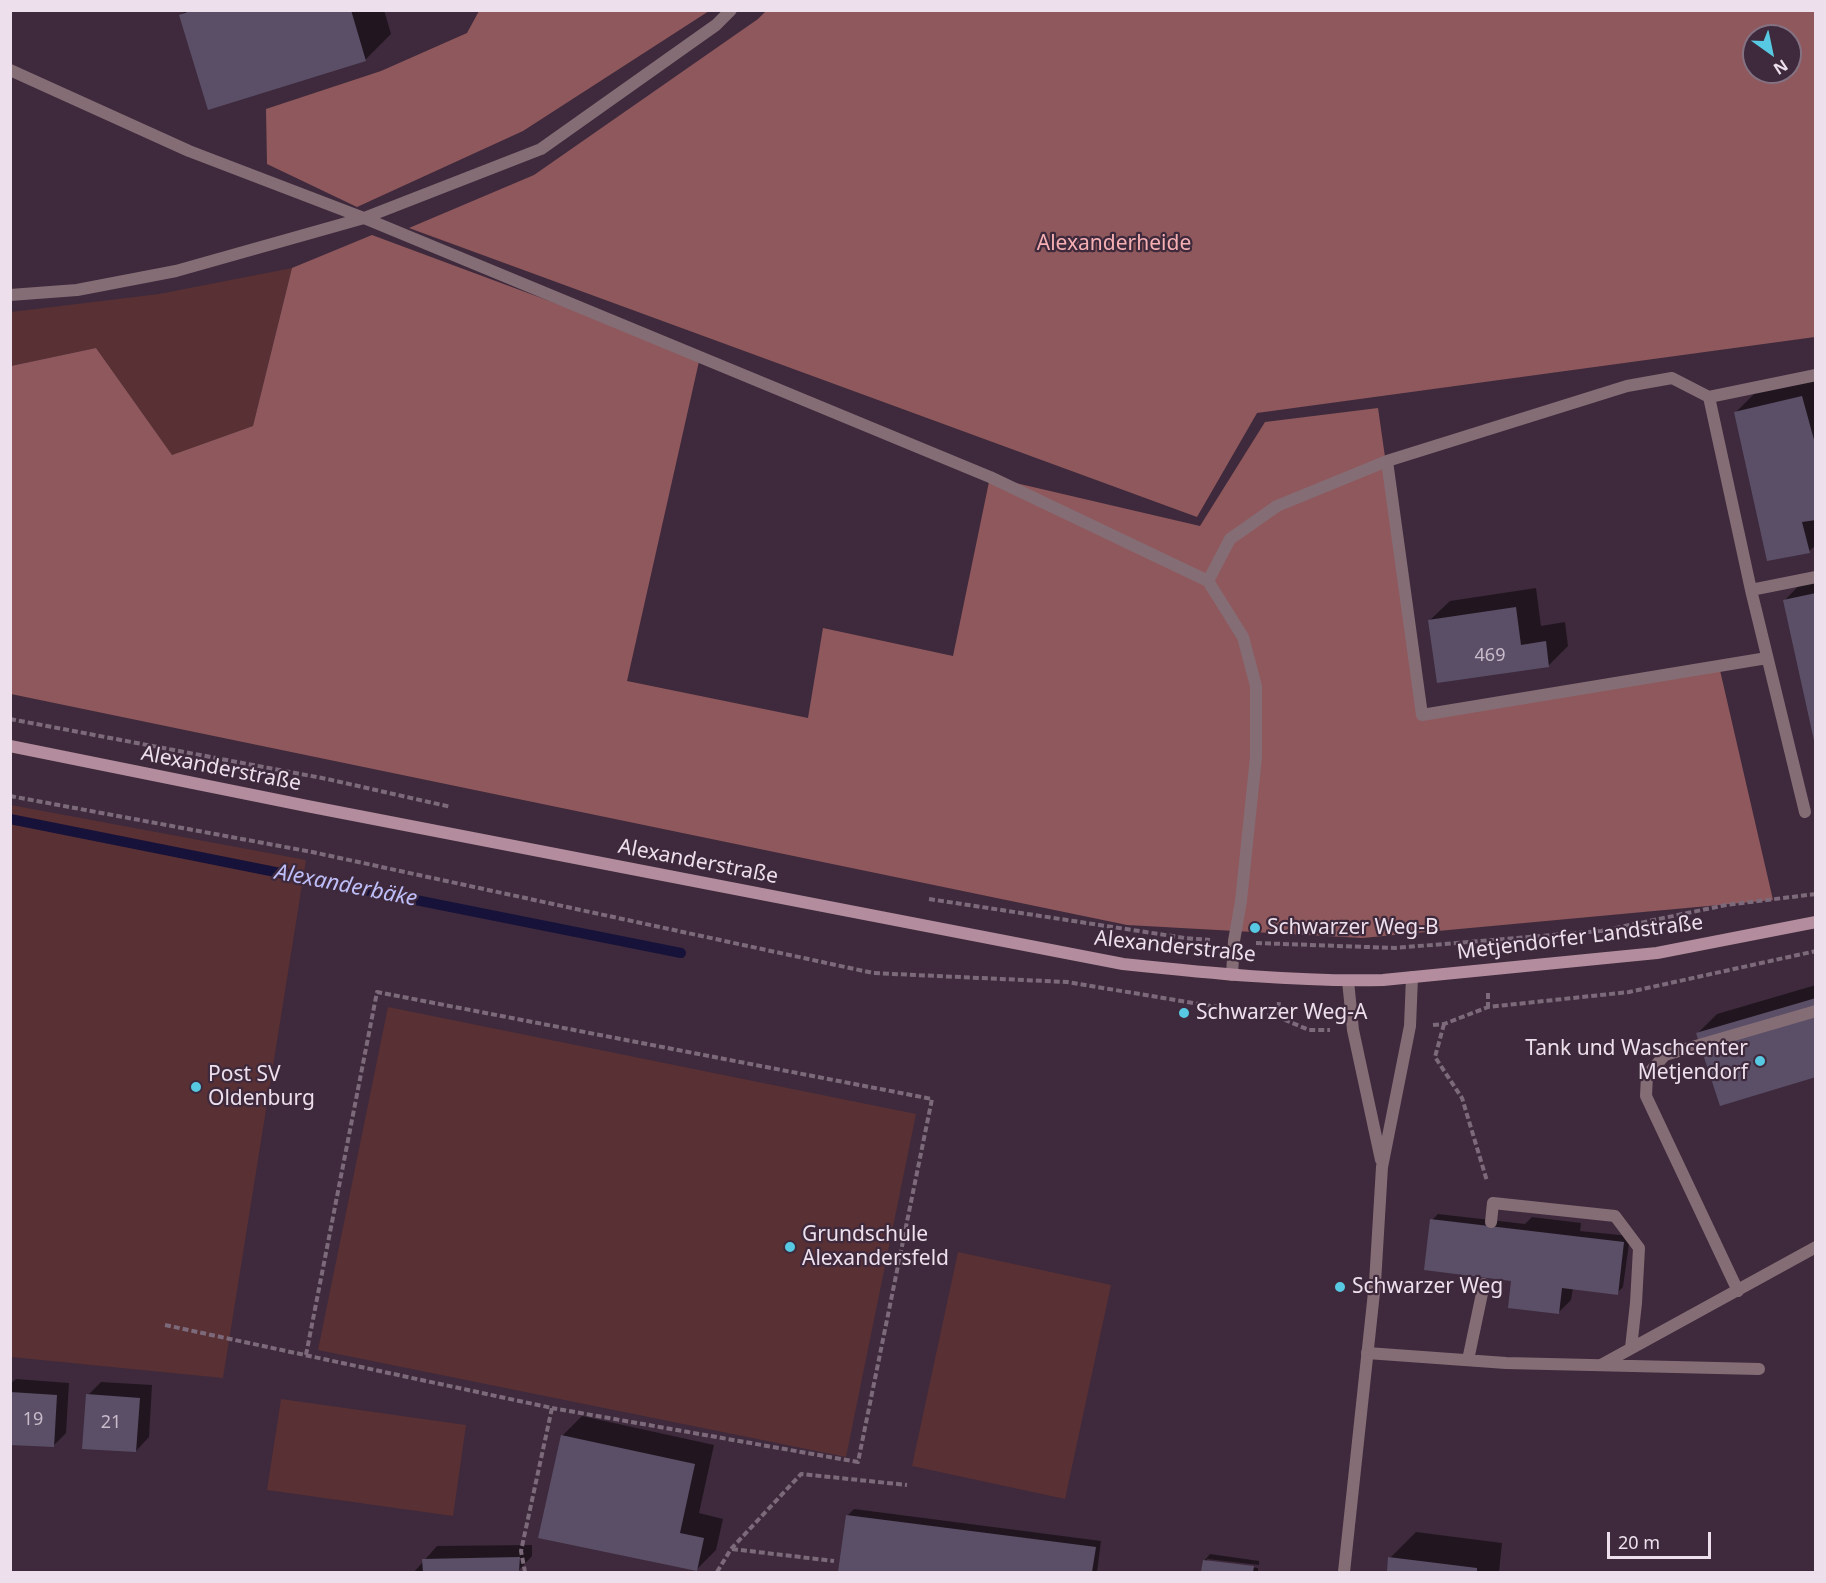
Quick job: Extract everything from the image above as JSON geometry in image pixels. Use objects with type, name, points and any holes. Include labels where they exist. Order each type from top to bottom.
[{"type":"main road","name":"Alexanderstraße","points":[[10,747],[1123,964],[1232,975],[1348,981],[1383,980]]},
{"type":"main road","name":"Metjendorfer Landstraße","points":[[1383,980],[1657,953],[1815,922]]},
{"type":"street","points":[[10,295],[77,290],[176,271],[364,218],[541,149],[716,25],[731,10]]},
{"type":"street","points":[[10,70],[189,151],[364,218],[990,477],[1208,580],[1244,637],[1256,686],[1256,757],[1232,975]]},
{"type":"street","points":[[1208,580],[1230,539],[1277,506],[1387,462],[1628,386],[1672,378],[1709,397],[1815,375]]},
{"type":"street","points":[[1709,397],[1751,590],[1805,812]]},
{"type":"street","points":[[1387,462],[1422,715],[1767,658]]},
{"type":"street","points":[[1751,590],[1815,577]]},
{"type":"street","points":[[1344,1572],[1375,1284],[1382,1167],[1410,1026],[1412,977]]},
{"type":"street","points":[[1348,981],[1353,1030],[1382,1167]]},
{"type":"street","points":[[1738,1291],[1646,1096],[1647,1076],[1665,1055],[1815,1011]]},
{"type":"street","points":[[1491,1222],[1493,1203],[1615,1215],[1639,1248],[1631,1348]]},
{"type":"street","points":[[1599,1365],[1815,1247]]},
{"type":"street","points":[[1468,1360],[1484,1284]]},
{"type":"street","points":[[1367,1353],[1468,1360],[1759,1369]]},
{"type":"path","points":[[10,719],[327,779],[456,808]]},
{"type":"path","points":[[10,796],[312,852],[873,973],[1067,982],[1278,1017],[1309,1030],[1353,1030]]},
{"type":"path","points":[[1281,945],[1395,948],[1601,930],[1726,906],[1815,894]]},
{"type":"path","points":[[919,898],[1185,938],[1234,941]]},
{"type":"path","points":[[1410,1026],[1444,1024],[1488,1007],[1629,992],[1815,951]]},
{"type":"path","points":[[165,1324],[306,1355],[552,1408],[858,1462],[932,1099],[377,992],[306,1355]]},
{"type":"path","points":[[1444,1024],[1435,1057],[1462,1098],[1493,1203]]},
{"type":"path","points":[[525,1572],[520,1551],[552,1408]]},
{"type":"path","points":[[717,1572],[731,1549],[801,1474],[907,1485]]},
{"type":"path","points":[[731,1549],[834,1561]]},
{"type":"shaded area","points":[[292,268],[253,426],[172,455],[96,348],[11,366],[11,312],[159,294]]},
{"type":"shaded area","name":"Post SV Oldenburg","points":[[11,805],[306,860],[223,1378],[11,1357]]},
{"type":"shaded area","points":[[388,1007],[916,1114],[846,1457],[318,1350]]},
{"type":"shaded area","points":[[958,1252],[1111,1285],[1065,1499],[912,1466]]},
{"type":"shaded area","points":[[281,1399],[466,1425],[453,1516],[267,1490]]},
{"type":"green space","points":[[479,11],[709,11],[523,131],[357,207],[267,164],[266,109],[381,71],[467,33]]},
{"type":"green space","name":"Alexanderheide","points":[[766,11],[1815,11],[1815,337],[1257,413],[1197,517],[409,228],[534,175],[758,19]]},
{"type":"green space","points":[[372,235],[700,357],[627,681],[808,718],[823,628],[953,656],[990,477],[1200,526],[1265,422],[1378,408],[1422,715],[1719,666],[1773,900],[1362,938],[1127,925],[11,694],[11,366],[96,348],[172,455],[253,426],[292,268]]},
{"type":"building","points":[[193,10],[351,10],[366,61],[208,110],[179,15]]},
{"type":"building","points":[[1802,396],[1816,447],[1816,520],[1802,522],[1810,553],[1767,561],[1734,412]]},
{"type":"building","points":[[1816,593],[1816,745],[1815,745],[1783,600]]},
{"type":"building","points":[[1516,607],[1521,645],[1546,641],[1549,667],[1437,683],[1428,620]]},
{"type":"building","name":"Tank und Waschcenter Metjendorf","points":[[1816,998],[1816,1077],[1720,1106],[1696,1033]]},
{"type":"building","points":[[1430,1219],[1624,1242],[1618,1295],[1562,1288],[1559,1314],[1508,1308],[1511,1281],[1424,1270]]},
{"type":"building","points":[[10,1392],[57,1395],[54,1447],[10,1445]]},
{"type":"building","points":[[86,1394],[140,1398],[136,1452],[82,1449]]},
{"type":"building","points":[[561,1435],[695,1464],[680,1533],[704,1538],[697,1571],[538,1538]]},
{"type":"building","points":[[846,1515],[1096,1547],[1092,1572],[838,1572]]},
{"type":"building","points":[[520,1557],[519,1571],[423,1572],[422,1559]]},
{"type":"building","points":[[1388,1557],[1477,1568],[1477,1572],[1387,1572]]},
{"type":"building","points":[[1203,1560],[1254,1566],[1253,1572],[1201,1572]]},
{"type":"waterway","name":"Alexanderbäke","points":[[10,819],[681,953]]},
{"type":"place","name":"Schwarzer Weg-B","points":[[1255,928]]},
{"type":"place","name":"Schwarzer Weg-A","points":[[1184,1013]]},
{"type":"place","name":"Tank und Waschcenter Metjendorf","points":[[1760,1061]]},
{"type":"place","name":"Post SV Oldenburg","points":[[196,1087]]},
{"type":"place","name":"Grundschule Alexandersfeld","points":[[790,1247]]},
{"type":"place","name":"Schwarzer Weg","points":[[1340,1287]]}]
